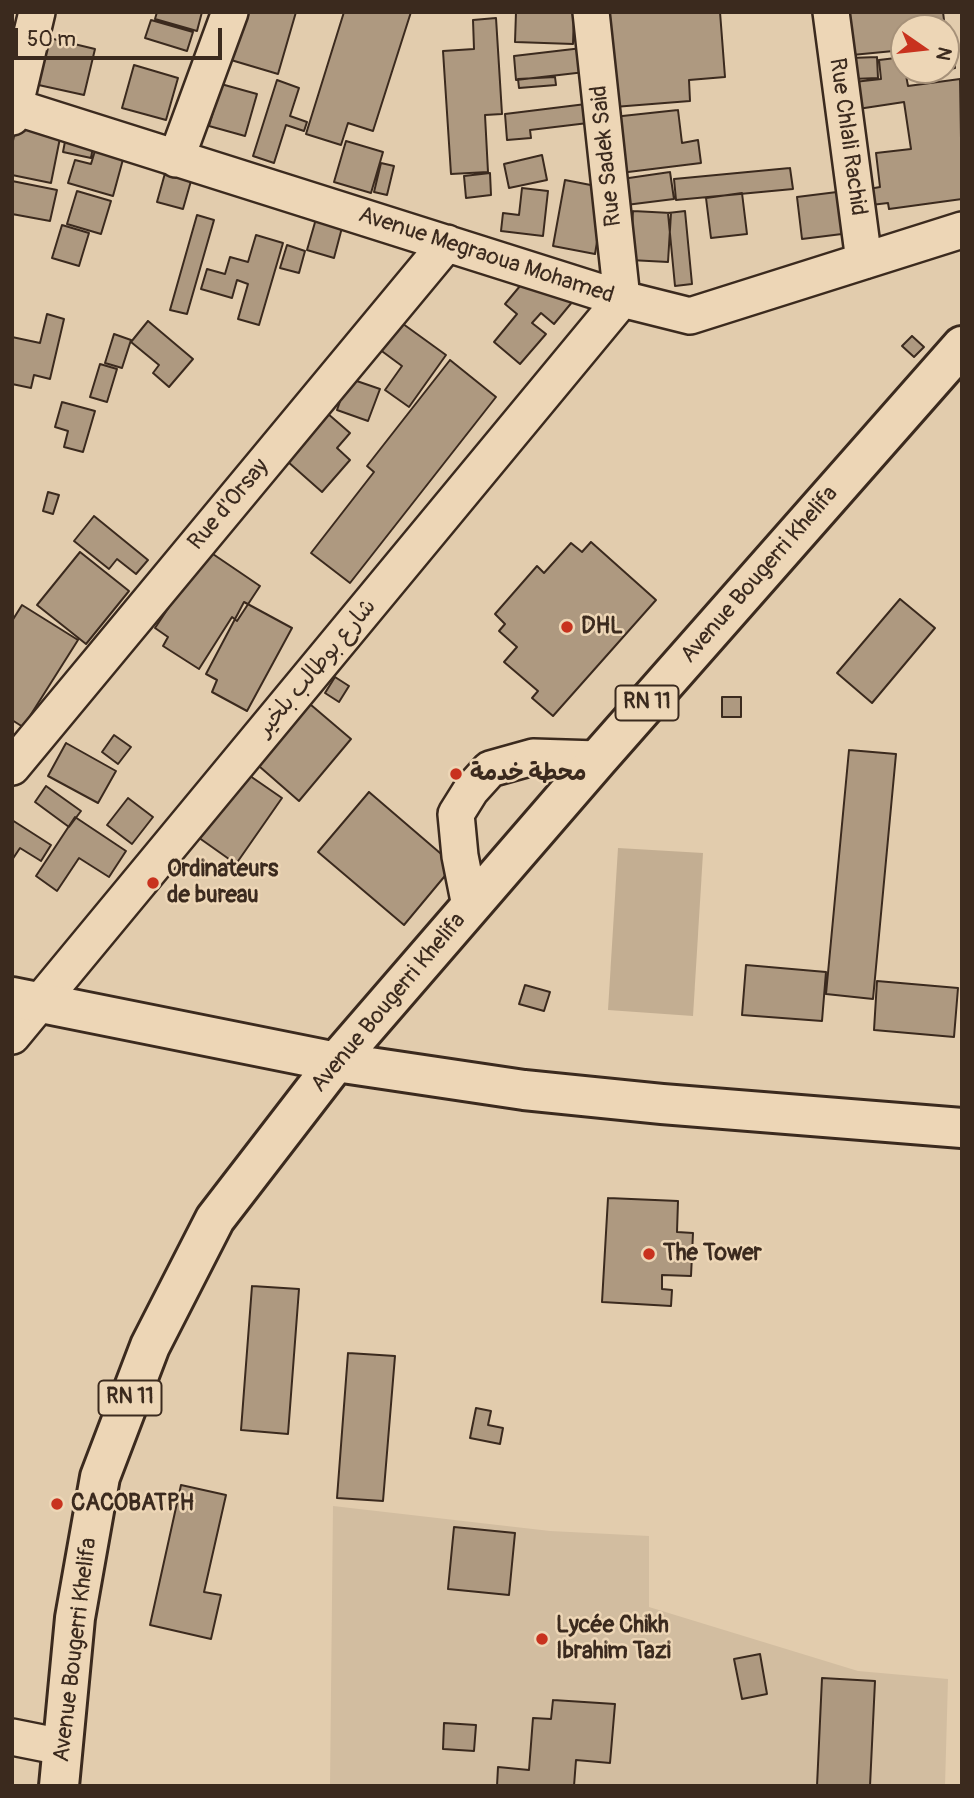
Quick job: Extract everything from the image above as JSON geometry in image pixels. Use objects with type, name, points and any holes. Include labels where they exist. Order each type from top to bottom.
[{"type":"main road","name":"Avenue Bougerri Khelifa","points":[[59,1786],[75,1618],[100,1477],[150,1346],[215,1219],[336,1062],[470,906],[598,759],[958,358]]},
{"type":"main road","points":[[26,1000],[336,1062],[537,1091],[662,1104],[962,1128]]},
{"type":"street","points":[[13,110],[37,12]]},
{"type":"street","points":[[176,159],[230,12]]},
{"type":"street","name":"Rue Sadek Said","points":[[591,12],[622,299]]},
{"type":"street","name":"Rue Chlali Rachid","points":[[831,12],[864,261]]},
{"type":"street","name":"Avenue Megraoua Mohamed","points":[[13,110],[622,299],[690,316],[962,230]]},
{"type":"street","name":"Rue d'Orsay","points":[[12,767],[447,243]]},
{"type":"street","name":"شارع بوطالب بلخير","points":[[12,1036],[26,1000],[622,299]]},
{"type":"street","points":[[470,906],[460,856],[456,814],[471,790],[491,769],[533,757],[598,759]]},
{"type":"street","points":[[12,1737],[62,1746]]},
{"type":"shaded area","points":[[618,848],[703,853],[693,1016],[608,1010]]},
{"type":"shaded area","name":"Lycée Chikh Ibrahim Tazi","points":[[333,1506],[550,1531],[649,1536],[649,1607],[858,1671],[948,1679],[945,1786],[330,1786]]},
{"type":"building","points":[[157,12],[202,12],[197,31],[155,19]]},
{"type":"building","points":[[245,12],[296,12],[278,74],[231,60]]},
{"type":"building","points":[[344,12],[411,12],[373,131],[348,123],[341,145],[306,134]]},
{"type":"building","points":[[516,12],[574,12],[573,44],[515,42]]},
{"type":"building","points":[[607,12],[720,12],[725,77],[689,80],[690,101],[614,107]]},
{"type":"building","points":[[849,12],[943,12],[890,14],[890,51],[852,55]]},
{"type":"building","points":[[496,18],[502,114],[485,115],[488,172],[451,174],[443,51],[474,49],[473,20]]},
{"type":"building","points":[[151,20],[193,32],[187,51],[145,38]]},
{"type":"building","points":[[45,37],[95,49],[84,95],[34,84]]},
{"type":"building","points":[[582,48],[585,72],[516,80],[514,56]]},
{"type":"building","points":[[877,57],[878,78],[853,79],[851,58]]},
{"type":"building","points":[[890,59],[890,84],[960,84],[960,79],[962,199],[889,209],[888,203],[871,205],[869,189],[880,187],[876,153],[911,149],[904,102],[858,109],[854,82],[881,79],[879,60]]},
{"type":"building","points":[[134,65],[178,78],[166,120],[122,108]]},
{"type":"building","points":[[555,77],[556,85],[519,88],[518,79]]},
{"type":"building","points":[[277,80],[299,88],[290,116],[307,122],[304,131],[286,125],[274,163],[253,156]]},
{"type":"building","points":[[221,84],[257,94],[245,136],[209,126]]},
{"type":"building","points":[[586,104],[588,123],[530,130],[531,138],[507,140],[505,114]]},
{"type":"building","points":[[678,110],[682,143],[698,140],[701,163],[620,173],[613,117]]},
{"type":"building","points":[[19,114],[63,123],[51,183],[12,175],[12,145]]},
{"type":"building","points":[[67,131],[95,137],[91,158],[63,152]]},
{"type":"building","points":[[346,141],[383,152],[371,193],[334,182]]},
{"type":"building","points":[[97,144],[125,152],[113,196],[68,183],[75,160],[91,164]]},
{"type":"building","points":[[542,155],[547,180],[509,188],[504,164]]},
{"type":"building","points":[[381,163],[394,166],[387,195],[374,192]]},
{"type":"building","points":[[167,166],[193,174],[183,209],[157,202]]},
{"type":"building","points":[[790,168],[793,189],[676,200],[674,179]]},
{"type":"building","points":[[670,172],[674,199],[626,205],[622,179]]},
{"type":"building","points":[[490,173],[491,195],[466,198],[464,176]]},
{"type":"building","points":[[565,180],[606,188],[595,254],[553,246]]},
{"type":"building","points":[[12,181],[57,190],[50,221],[12,214]]},
{"type":"building","points":[[522,188],[548,191],[543,236],[501,231],[503,213],[519,215]]},
{"type":"building","points":[[77,191],[111,201],[101,234],[67,224]]},
{"type":"building","points":[[837,192],[842,234],[802,239],[797,197]]},
{"type":"building","points":[[742,193],[747,234],[711,238],[706,198]]},
{"type":"building","points":[[633,211],[671,213],[668,262],[630,260]]},
{"type":"building","points":[[685,211],[692,284],[675,286],[668,213]]},
{"type":"building","points":[[318,212],[344,220],[334,258],[307,250]]},
{"type":"building","points":[[197,215],[214,220],[187,314],[170,310]]},
{"type":"building","points":[[62,225],[89,233],[79,266],[52,258]]},
{"type":"building","points":[[256,235],[283,243],[259,325],[238,319],[248,284],[237,280],[232,298],[201,289],[207,269],[225,274],[230,257],[248,262]]},
{"type":"building","points":[[287,245],[305,251],[299,273],[280,268]]},
{"type":"building","points":[[535,268],[573,301],[554,324],[541,313],[532,323],[546,334],[520,364],[494,342],[517,314],[505,304]]},
{"type":"building","points":[[47,314],[64,319],[50,379],[34,375],[31,388],[12,384],[12,337],[40,343]]},
{"type":"building","points":[[148,321],[193,359],[169,387],[153,373],[159,365],[131,342]]},
{"type":"building","points":[[399,321],[446,355],[409,407],[385,390],[402,366],[379,349]]},
{"type":"building","points":[[114,334],[131,340],[122,368],[105,363]]},
{"type":"building","points":[[912,336],[924,347],[914,357],[902,346]]},
{"type":"building","points":[[450,360],[496,397],[350,583],[311,553],[374,472],[367,466]]},
{"type":"building","points":[[100,364],[117,369],[107,402],[90,397]]},
{"type":"building","points":[[348,378],[380,389],[368,421],[337,410]]},
{"type":"building","points":[[62,402],[95,411],[83,452],[64,447],[68,431],[55,427]]},
{"type":"building","points":[[327,413],[350,433],[337,448],[350,460],[322,492],[287,461]]},
{"type":"building","points":[[48,492],[59,495],[53,514],[43,511]]},
{"type":"building","points":[[94,516],[148,560],[136,574],[117,559],[109,569],[74,541]]},
{"type":"building","name":"DHL","points":[[591,542],[656,600],[553,716],[532,698],[538,691],[504,662],[517,647],[499,631],[505,624],[495,614],[537,566],[544,573],[571,543],[582,552]]},
{"type":"building","points":[[207,550],[260,586],[237,621],[232,617],[199,669],[163,646],[168,637],[155,628]]},
{"type":"building","points":[[80,552],[129,591],[86,644],[37,605]]},
{"type":"building","points":[[900,599],[935,628],[872,703],[837,673]]},
{"type":"building","points":[[244,602],[292,628],[247,711],[212,692],[217,680],[206,674]]},
{"type":"building","points":[[22,605],[78,640],[23,727],[12,720],[12,621]]},
{"type":"building","points":[[335,677],[349,686],[339,702],[325,693]]},
{"type":"building","points":[[722,697],[741,697],[741,717],[722,717]]},
{"type":"building","points":[[304,699],[351,739],[299,801],[252,760]]},
{"type":"building","points":[[114,735],[131,747],[118,764],[102,752]]},
{"type":"building","points":[[66,743],[116,771],[98,803],[48,776]]},
{"type":"building","points":[[849,750],[896,754],[873,999],[826,994]]},
{"type":"building","points":[[240,769],[282,798],[236,864],[195,835]]},
{"type":"building","points":[[46,786],[81,811],[69,827],[35,802]]},
{"type":"building","points":[[369,792],[454,865],[404,925],[318,852]]},
{"type":"building","points":[[128,798],[153,817],[132,844],[107,825]]},
{"type":"building","points":[[75,817],[126,851],[109,877],[79,858],[57,891],[36,876]]},
{"type":"building","points":[[12,820],[51,845],[41,861],[20,848],[12,860]]},
{"type":"building","points":[[746,965],[826,972],[822,1021],[742,1015]]},
{"type":"building","points":[[877,981],[958,988],[954,1037],[874,1030]]},
{"type":"building","points":[[525,985],[550,992],[544,1011],[519,1004]]},
{"type":"building","name":"The Tower","points":[[608,1198],[678,1201],[677,1232],[693,1233],[691,1276],[662,1275],[662,1289],[672,1290],[671,1306],[602,1302]]},
{"type":"building","points":[[252,1286],[299,1289],[288,1434],[241,1430]]},
{"type":"building","points":[[348,1353],[395,1356],[383,1501],[337,1498]]},
{"type":"building","points":[[476,1408],[491,1411],[488,1425],[503,1428],[500,1444],[470,1438]]},
{"type":"building","points":[[181,1485],[226,1495],[204,1592],[221,1595],[211,1639],[150,1625]]},
{"type":"building","points":[[454,1527],[515,1533],[509,1595],[448,1589]]},
{"type":"building","points":[[760,1654],[767,1694],[742,1699],[734,1659]]},
{"type":"building","points":[[822,1678],[875,1681],[870,1786],[817,1786]]},
{"type":"building","points":[[553,1700],[615,1704],[610,1763],[576,1760],[574,1786],[497,1786],[498,1767],[529,1770],[533,1718],[551,1719]]},
{"type":"building","points":[[444,1723],[476,1725],[474,1751],[443,1749]]},
{"type":"place","name":"DHL","points":[[567,627]]},
{"type":"place","name":"محطة خدمة","points":[[456,774]]},
{"type":"place","name":"Ordinateurs de bureau","points":[[153,883]]},
{"type":"place","name":"The Tower","points":[[649,1254]]},
{"type":"place","name":"CACOBATPH","points":[[57,1504]]},
{"type":"place","name":"Lycée Chikh Ibrahim Tazi","points":[[542,1639]]}]
